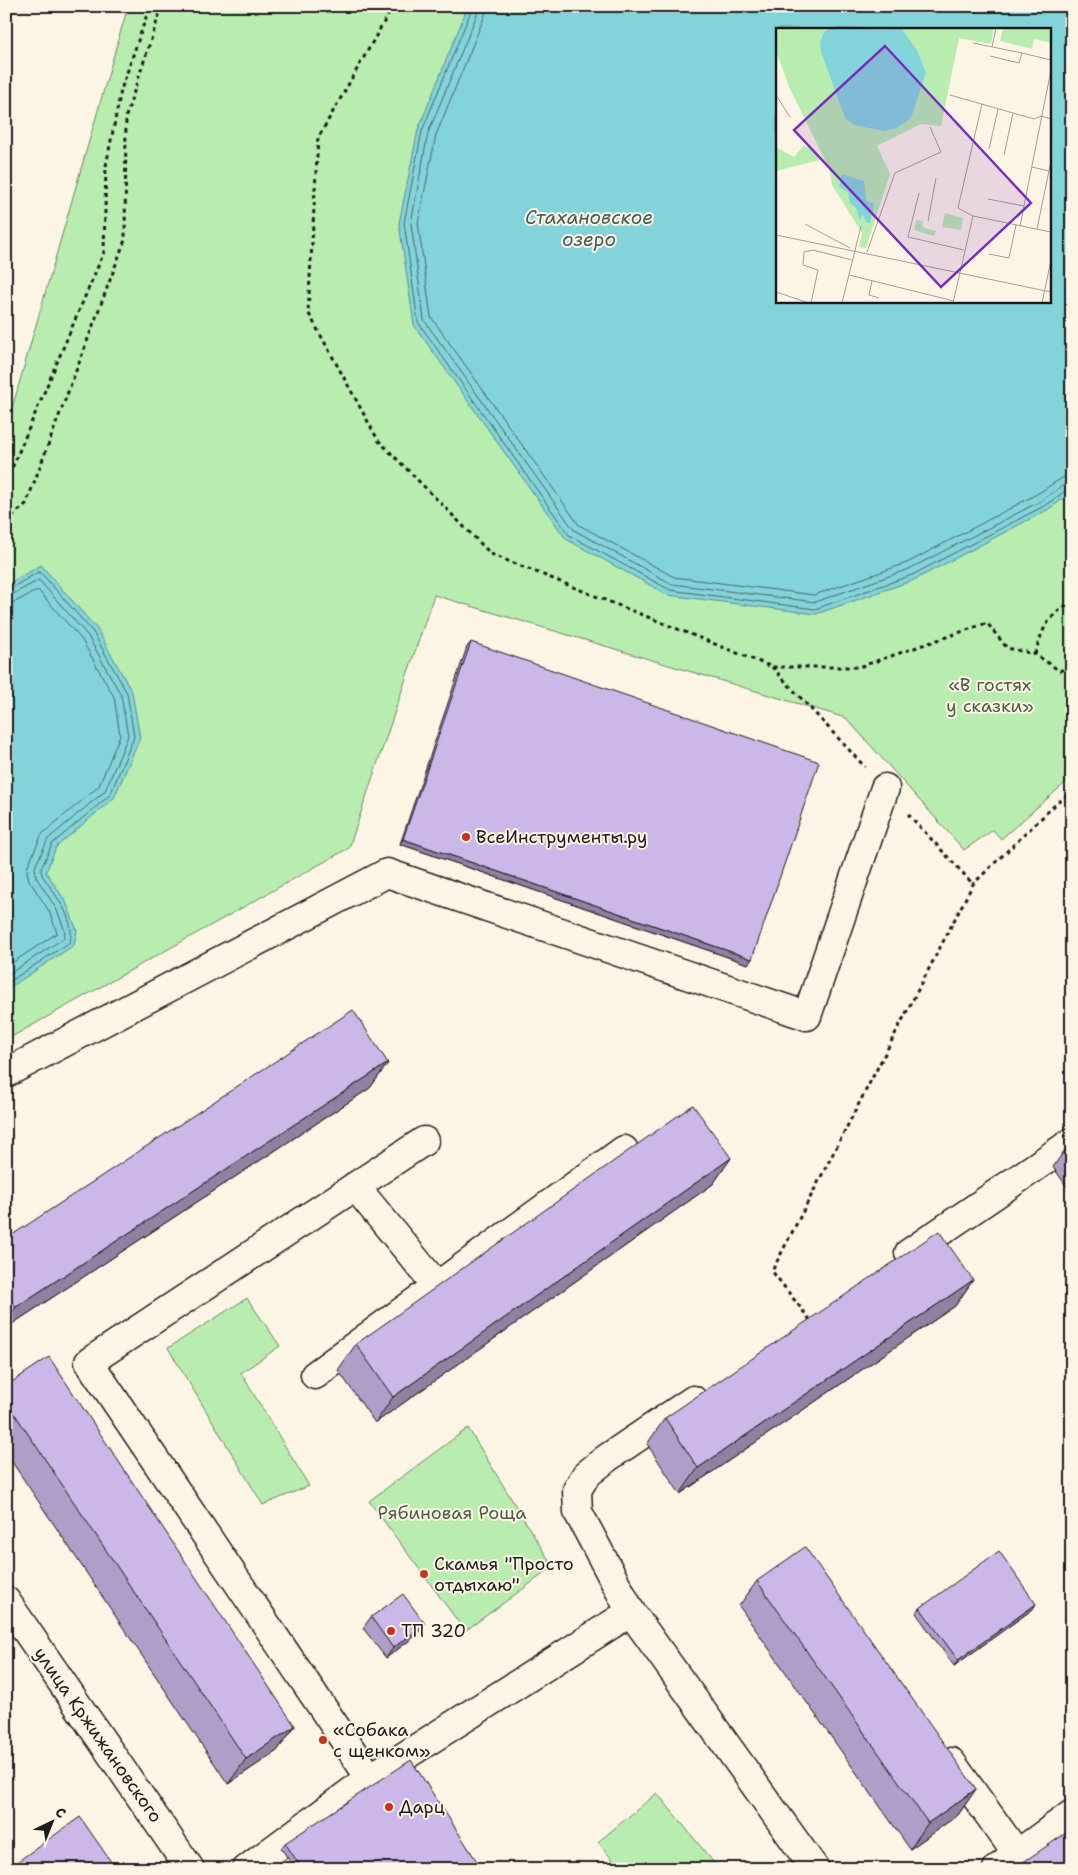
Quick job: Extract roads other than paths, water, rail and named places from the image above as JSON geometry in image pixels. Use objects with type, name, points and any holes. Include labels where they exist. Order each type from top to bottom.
[{"type":"street","points":[[6,1072],[387,873],[807,1016],[885,788]]},
{"type":"street","points":[[370,1778],[89,1362],[424,1141]]},
{"type":"street","points":[[892,1264],[1072,1142]]},
{"type":"street","points":[[315,1374],[624,1150]]},
{"type":"street","points":[[355,1186],[437,1286]]},
{"type":"street","points":[[717,1383],[607,1458],[586,1475],[577,1490],[578,1512],[631,1612],[815,1869]]},
{"type":"street","name":"улица Кржижановского","points":[[6,1601],[190,1869]]},
{"type":"street","points":[[247,1869],[370,1778],[631,1612]]},
{"type":"street","points":[[937,1743],[1007,1862],[1072,1814]]},
{"type":"water","name":"Стахановское озеро","points":[[468,6],[1072,6],[1072,493],[1047,510],[914,580],[816,614],[668,595],[566,539],[414,325],[399,223],[418,130]]},
{"type":"water","points":[[41,565],[97,629],[132,692],[140,738],[114,798],[56,847],[46,872],[66,902],[77,931],[74,945],[6,990],[6,585]]},
{"type":"place","name":"ВсеИнструменты.ру","points":[[466,837]]},
{"type":"place","name":"Скамья \"Просто отдыхаю\"","points":[[424,1574]]},
{"type":"place","name":"ТП 320","points":[[391,1631]]},
{"type":"place","name":"«Собака с щенком»","points":[[323,1740]]},
{"type":"place","name":"Дарц","points":[[389,1807]]},
{"type":"park label","name":"«В гостях у сказки»","points":[[990,695]]},
{"type":"park label","name":"Рябиновая Роща","points":[[452,1513]]}]
